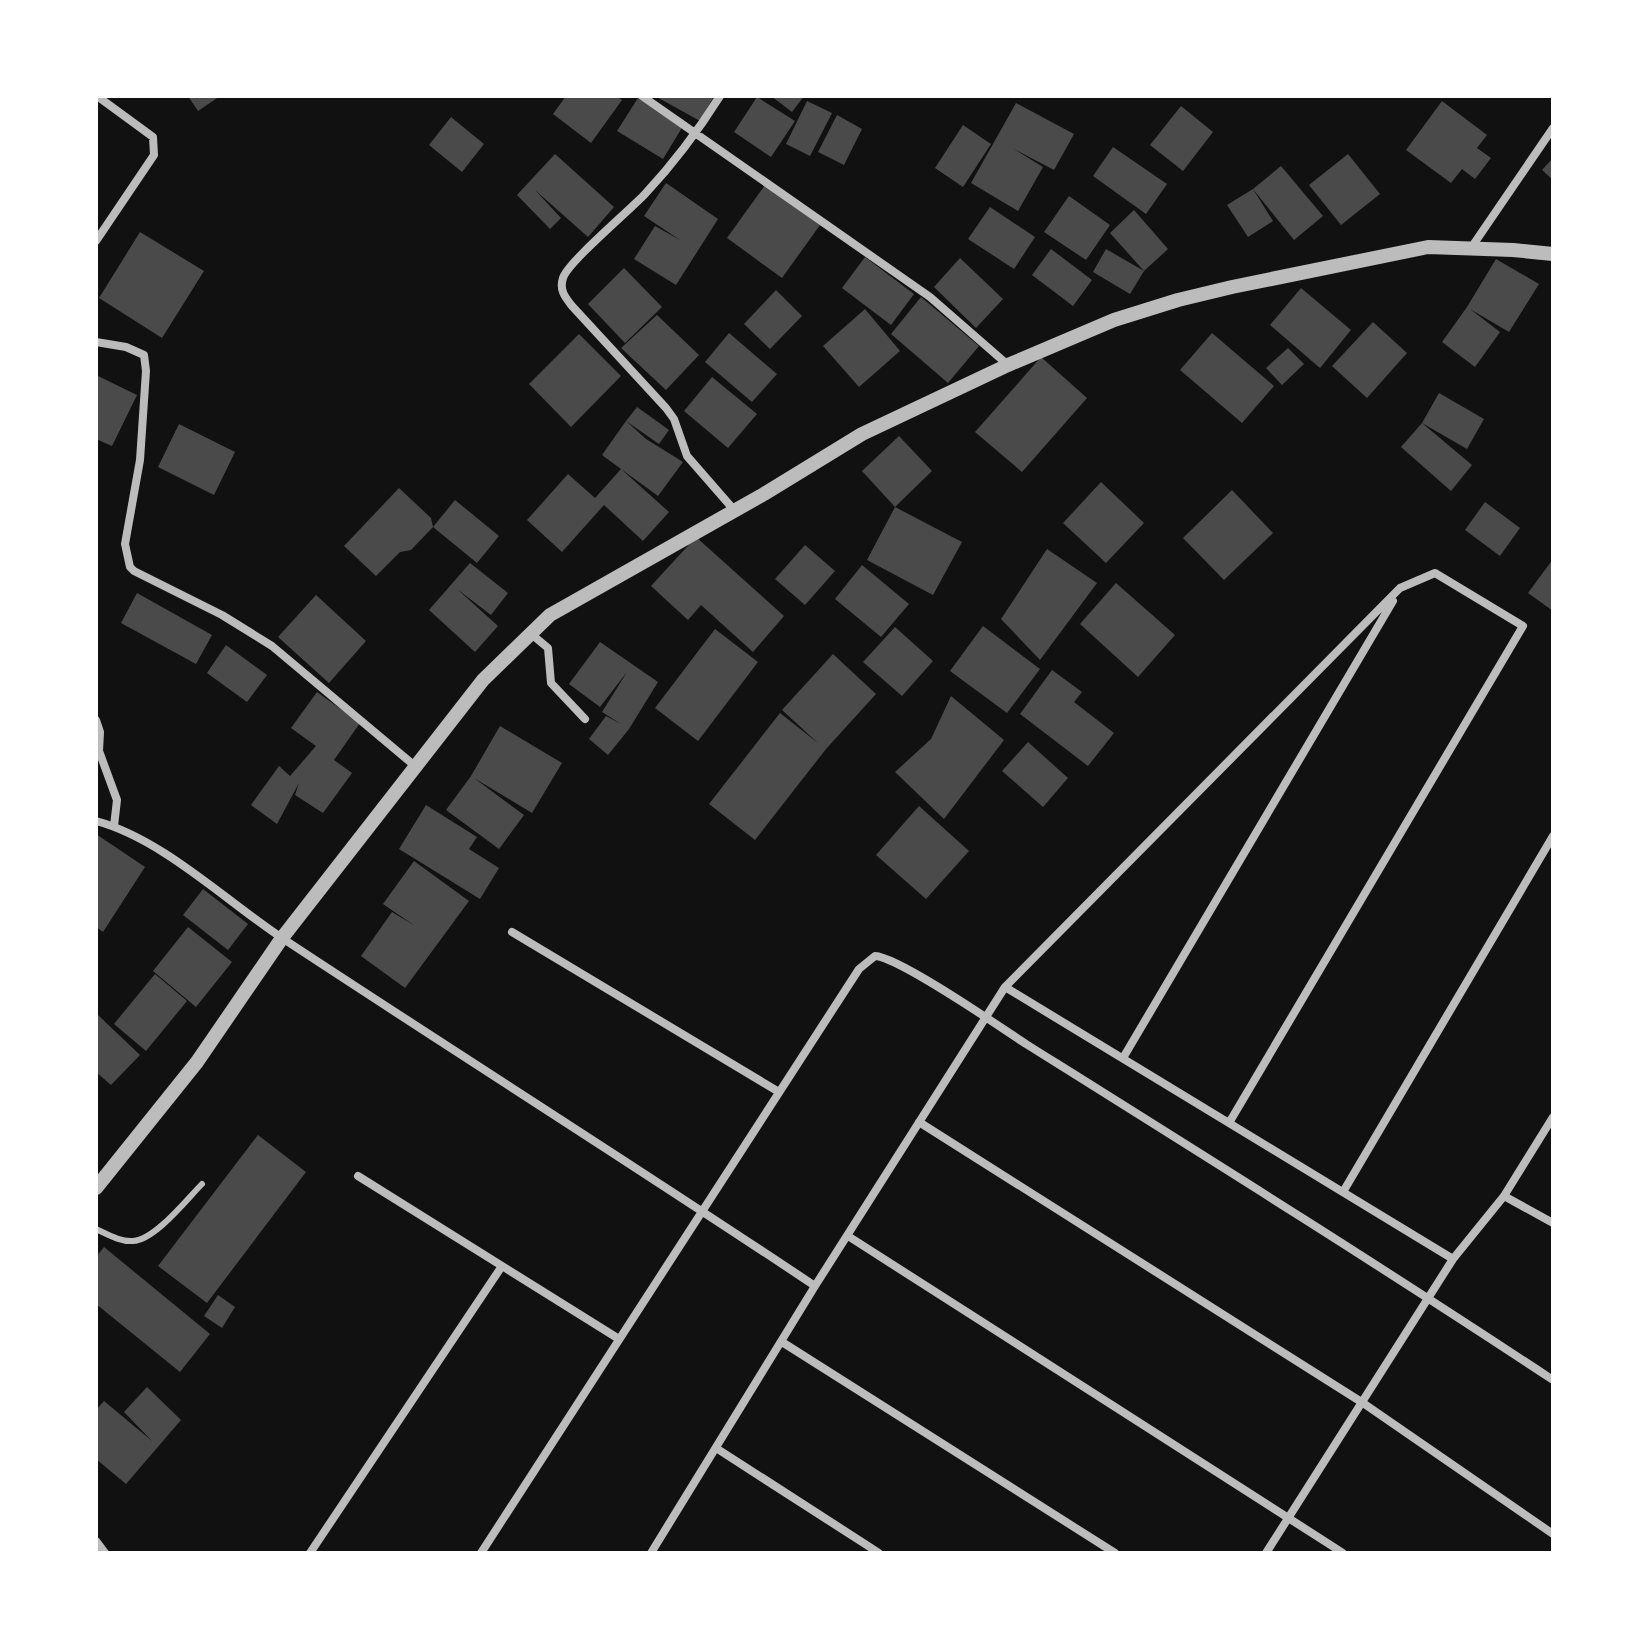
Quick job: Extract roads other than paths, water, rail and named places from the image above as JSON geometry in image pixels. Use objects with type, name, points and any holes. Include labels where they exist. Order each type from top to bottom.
[{"type":"street","points":[[96,241],[154,155],[153,137],[97,96]]},
{"type":"street","points":[[642,96],[930,297],[1008,365]]},
{"type":"street","points":[[720,96],[696,134],[645,195],[566,272],[562,281],[563,293],[588,325],[666,408],[674,419],[687,456],[734,510]]},
{"type":"street","points":[[1471,248],[1553,128]]},
{"type":"street","points":[[96,1188],[197,1062],[282,938],[483,680],[550,615],[862,434],[1008,365],[1114,320],[1178,300],[1428,247],[1553,254]]},
{"type":"street","points":[[96,342],[126,347],[144,355],[146,371],[140,460],[125,544],[130,567],[222,615],[272,646],[415,766]]},
{"type":"street","points":[[651,1553],[815,1286],[1005,987],[1400,588],[1435,573],[1523,626],[1229,1123]]},
{"type":"street","points":[[1123,1058],[1400,588]]},
{"type":"street","points":[[530,633],[548,648],[549,678],[554,688],[585,719]]},
{"type":"street","points":[[96,720],[100,732],[99,751],[117,800],[114,826]]},
{"type":"street","points":[[96,821],[114,826],[158,849],[282,938],[815,1286]]},
{"type":"street","points":[[1343,1192],[1553,836]]},
{"type":"street","points":[[512,932],[779,1092]]},
{"type":"street","points":[[481,1553],[859,969],[875,956],[893,961],[985,1018],[1430,1298],[1553,1380]]},
{"type":"street","points":[[1005,987],[1453,1259]]},
{"type":"street","points":[[1266,1553],[1453,1259],[1504,1196],[1553,1117]]},
{"type":"street","points":[[919,1122],[1363,1403],[1553,1534]]},
{"type":"street","points":[[358,1176],[619,1339]]},
{"type":"street","points":[[1504,1196],[1553,1223]]},
{"type":"street","points":[[848,1236],[1343,1553]]},
{"type":"street","points":[[310,1553],[502,1266]]},
{"type":"street","points":[[782,1342],[1115,1553]]},
{"type":"street","points":[[716,1448],[879,1553]]},
{"type":"street","points":[[96,1541],[105,1553]]},
{"type":"lane","points":[[96,1229],[121,1240],[140,1240],[155,1231],[202,1184]]}]
